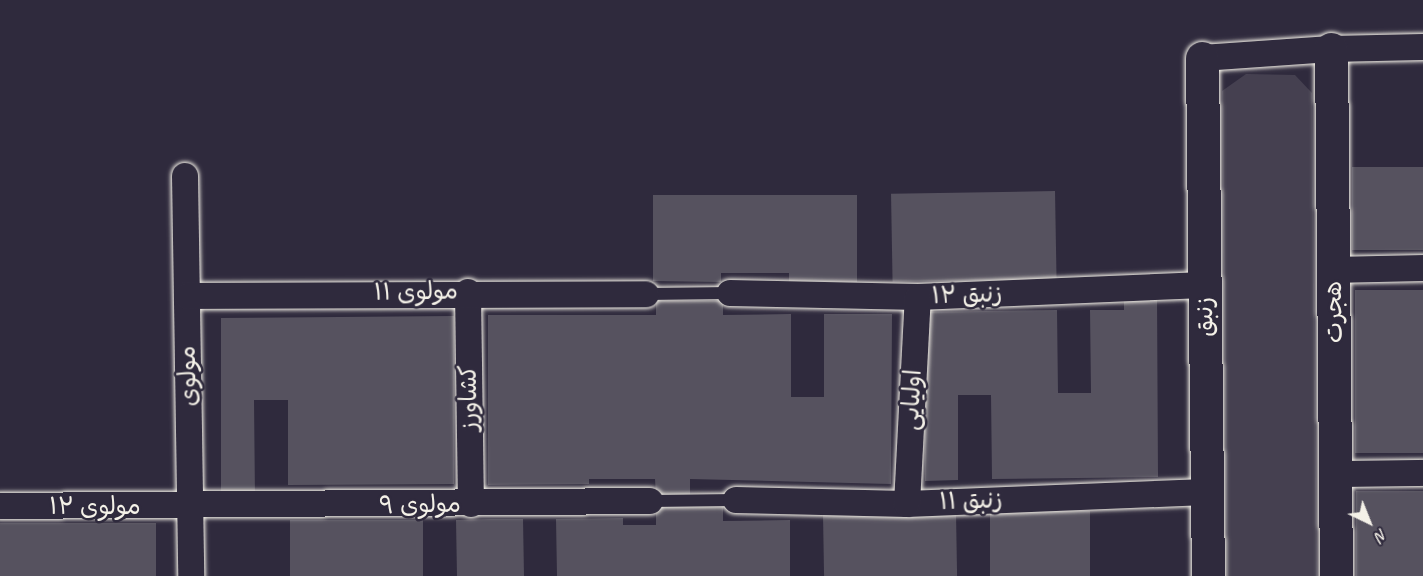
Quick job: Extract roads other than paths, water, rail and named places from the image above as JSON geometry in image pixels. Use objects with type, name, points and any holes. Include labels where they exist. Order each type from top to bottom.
[{"type":"street","points":[[1202,58],[1331,49],[1423,47]]},
{"type":"street","name":"هجرت","points":[[1331,49],[1336,576]]},
{"type":"street","name":"زنبق","points":[[1202,58],[1208,576]]},
{"type":"street","name":"مولوی","points":[[185,176],[191,576]]},
{"type":"street","points":[[1333,270],[1423,268]]},
{"type":"street","name":"زنبق ۱۲","points":[[730,293],[918,297],[1204,285]]},
{"type":"street","name":"مولوی ۱۱","points":[[187,296],[468,292],[646,294]]},
{"type":"street","name":"کشاورز","points":[[468,292],[471,504]]},
{"type":"street","name":"اولیایی","points":[[907,504],[918,297]]},
{"type":"street","points":[[1336,474],[1423,473]]},
{"type":"street","name":"زنبق ۱۱","points":[[736,500],[907,504],[1206,492]]},
{"type":"street","name":"مولوی ۹","points":[[190,508],[650,501]]},
{"type":"street","name":"مولوی ۱۲","points":[[0,506],[190,508]]},
{"type":"lane","points":[[646,294],[730,293]]},
{"type":"lane","points":[[650,501],[736,500]]}]
